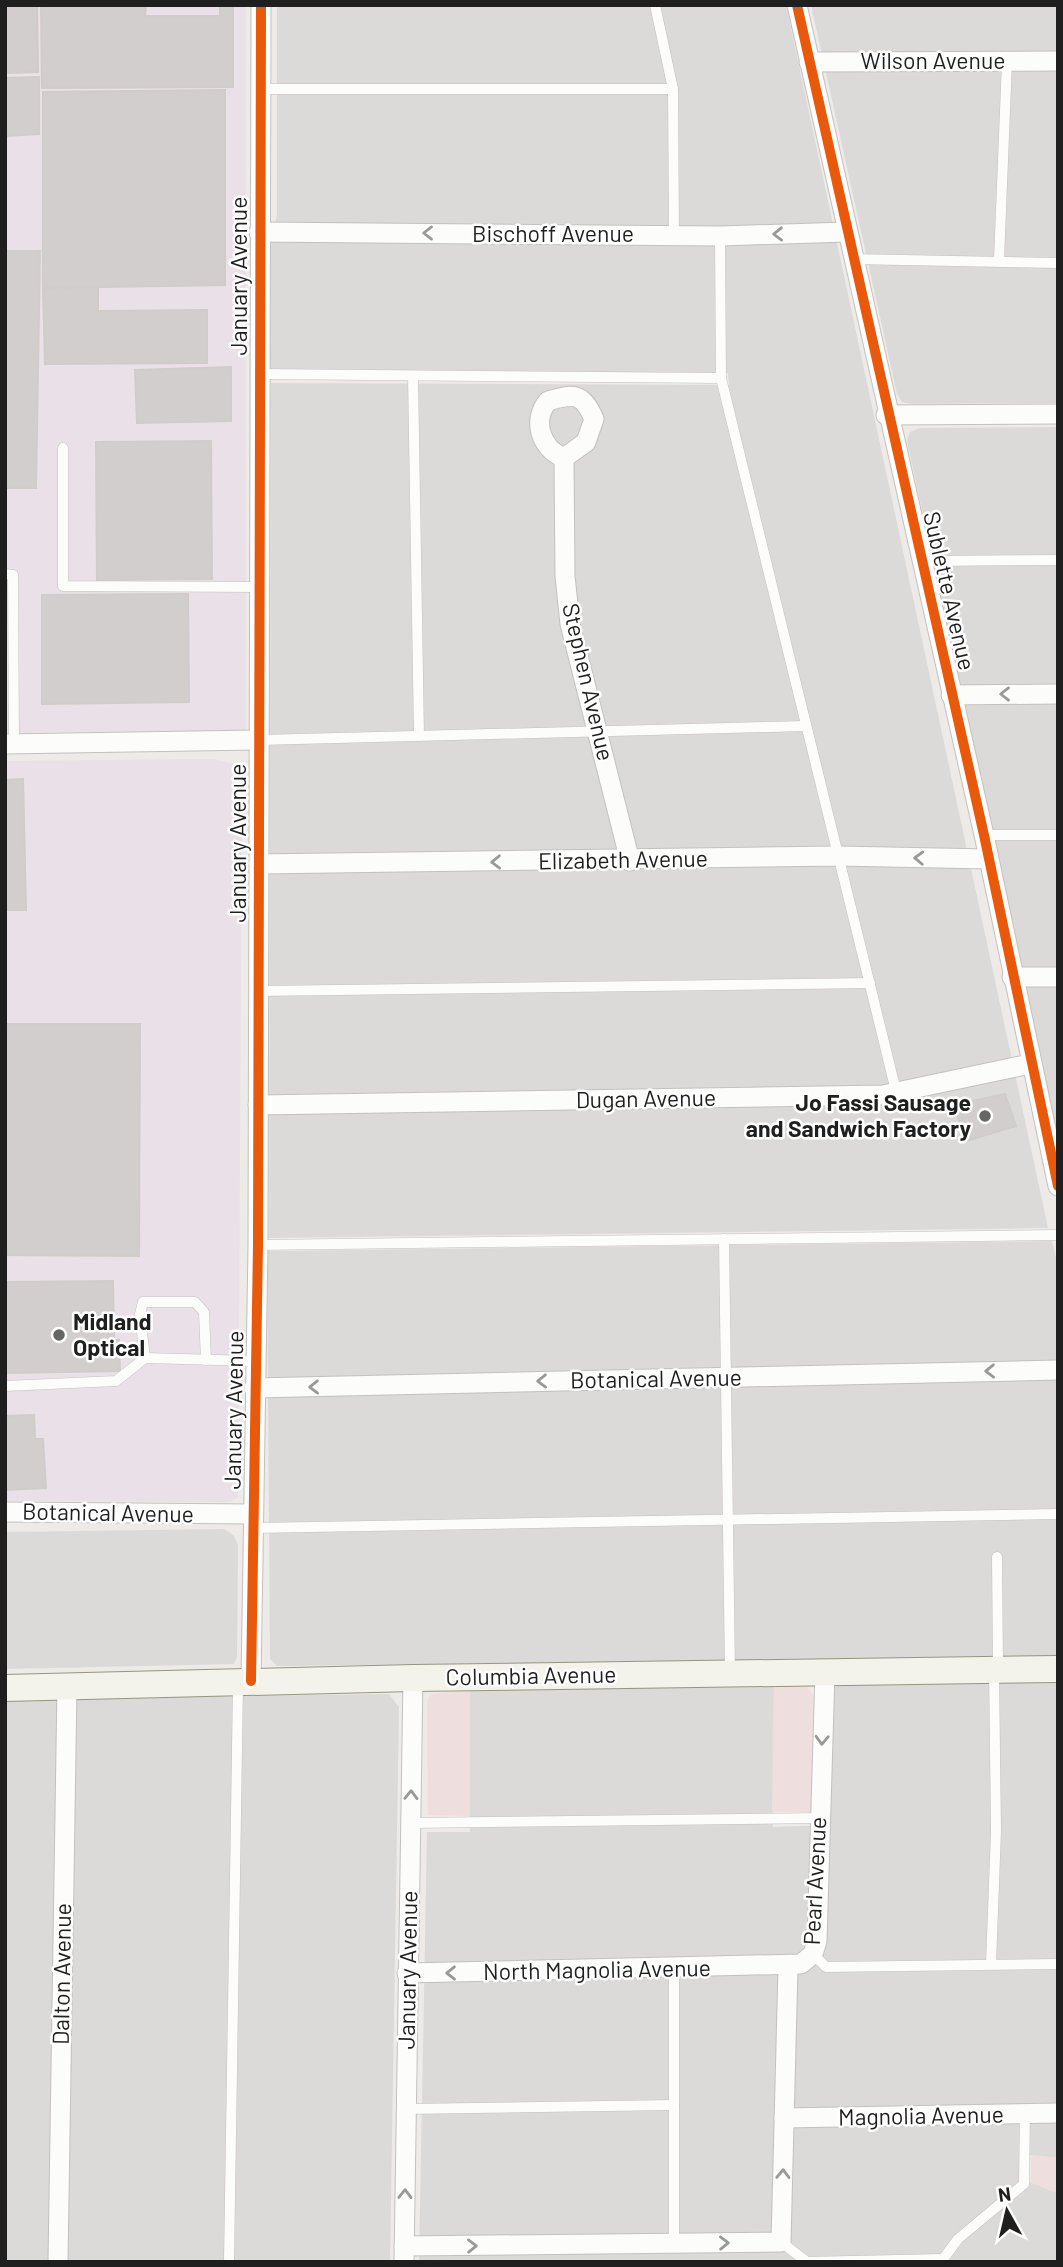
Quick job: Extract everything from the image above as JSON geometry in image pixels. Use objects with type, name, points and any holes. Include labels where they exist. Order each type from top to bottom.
[{"type":"street","name":"January Avenue","points":[[244,1682],[253,1521],[258,1245],[261,5]]},
{"type":"street","name":"Sublette Avenue","points":[[797,5],[886,415],[984,835],[1030,1064],[1058,1186]]},
{"type":"street","name":"Wilson Avenue","points":[[809,62],[1058,61]]},
{"type":"street","name":"Bischoff Avenue","points":[[259,232],[720,236],[846,233]]},
{"type":"street","points":[[886,415],[1058,414]]},
{"type":"street","name":"Stephen Avenue","points":[[564,458],[565,576],[570,624],[630,861]]},
{"type":"street","points":[[951,695],[1058,694]]},
{"type":"street","points":[[10,743],[259,740]]},
{"type":"street","name":"Elizabeth Avenue","points":[[259,864],[630,861],[838,856],[988,859]]},
{"type":"street","points":[[1012,977],[1058,977]]},
{"type":"street","name":"Dugan Avenue","points":[[258,1105],[883,1096],[896,1091],[1030,1064]]},
{"type":"street","name":"Botanical Avenue","points":[[254,1388],[1058,1370]]},
{"type":"street","name":"Botanical Avenue","points":[[5,1512],[253,1521]]},
{"type":"street","name":"Columbia Avenue","points":[[5,1688],[412,1678],[1058,1669]]},
{"type":"street","name":"Pearl Avenue","points":[[781,2242],[788,1967],[801,1964],[813,1954],[817,1941],[825,1672]]},
{"type":"street","name":"January Avenue","points":[[404,2254],[412,1678]]},
{"type":"street","name":"Dalton Avenue","points":[[58,2262],[67,1686]]},
{"type":"street","name":"North Magnolia Avenue","points":[[407,1973],[788,1967]]},
{"type":"street","name":"Magnolia Avenue","points":[[784,2119],[1058,2113]]},
{"type":"street","points":[[404,2254],[781,2242]]},
{"type":"lane","points":[[656,5],[673,89],[674,235]]},
{"type":"lane","points":[[999,260],[1007,61]]},
{"type":"lane","points":[[261,89],[673,89]]},
{"type":"lane","points":[[720,236],[721,377],[896,1091]]},
{"type":"lane","points":[[852,258],[1058,263]]},
{"type":"lane","points":[[260,374],[721,377]]},
{"type":"lane","points":[[412,376],[419,736]]},
{"type":"lane","points":[[63,448],[63,586],[260,587]]},
{"type":"lane","points":[[921,561],[1058,560]]},
{"type":"lane","points":[[5,574],[13,575],[10,743]]},
{"type":"lane","points":[[259,740],[806,726]]},
{"type":"lane","points":[[984,835],[1058,835]]},
{"type":"lane","points":[[259,991],[870,983]]},
{"type":"lane","points":[[258,1245],[1058,1235]]},
{"type":"lane","points":[[724,1239],[730,1674]]},
{"type":"lane","points":[[145,1358],[140,1314],[143,1302],[195,1302],[204,1312],[206,1360]]},
{"type":"lane","points":[[5,1386],[116,1381],[145,1358],[255,1361]]},
{"type":"lane","points":[[253,1521],[1058,1514]]},
{"type":"lane","points":[[991,1964],[996,1831],[997,1557]]},
{"type":"lane","points":[[229,2262],[244,1682]]},
{"type":"lane","points":[[411,1823],[819,1818]]},
{"type":"lane","points":[[813,1954],[826,1967],[1058,1964]]},
{"type":"lane","points":[[674,1969],[674,2244]]},
{"type":"lane","points":[[405,2109],[674,2105]]},
{"type":"lane","points":[[781,2242],[807,2262],[942,2260],[958,2239],[1024,2184],[1025,2114]]},
{"type":"shaded area","points":[[5,5],[246,5],[246,731],[5,733]]},
{"type":"shaded area","points":[[277,5],[786,5],[1048,1228],[269,1238],[271,383],[729,385],[728,373],[268,370],[269,253],[277,214]]},
{"type":"shaded area","points":[[811,5],[1058,5],[1058,403],[912,404],[902,402],[897,394]]},
{"type":"shaded area","points":[[1058,427],[1058,1137],[907,441],[910,432],[920,428]]},
{"type":"shaded area","points":[[215,759],[233,764],[241,774],[242,790],[238,1497],[230,1502],[5,1501],[5,761]]},
{"type":"shaded area","points":[[1052,1241],[1058,1266],[1058,1657],[277,1666],[270,1659],[267,1251]]},
{"type":"shaded area","points":[[224,1529],[234,1536],[238,1545],[237,1657],[234,1664],[5,1669],[5,1532]]},
{"type":"shaded area","points":[[1058,1681],[1058,2158],[1019,2154],[1019,2178],[1058,2193],[1058,2262],[419,2262],[427,1832],[470,1832],[470,1690],[774,1685],[773,1827],[830,1825],[832,1692],[838,1684]]},
{"type":"shaded area","points":[[774,1685],[806,1685],[815,1698],[813,1812],[772,1812]]},
{"type":"shaded area","points":[[470,1690],[470,1816],[428,1815],[427,1701],[432,1694]]},
{"type":"shaded area","points":[[389,1694],[399,1707],[390,2262],[5,2262],[5,1699]]},
{"type":"shaded area","points":[[1031,2155],[1058,2158],[1058,2193],[1031,2183]]},
{"type":"building","points":[[5,5],[37,5],[38,72],[5,73]]},
{"type":"building","points":[[41,5],[146,5],[145,16],[220,16],[220,5],[233,5],[233,87],[42,88]]},
{"type":"building","points":[[39,77],[39,134],[5,136],[5,78]]},
{"type":"building","points":[[225,90],[225,285],[43,288],[43,92]]},
{"type":"building","points":[[5,251],[40,251],[36,488],[5,488]]},
{"type":"building","points":[[98,287],[98,311],[207,310],[207,363],[45,364],[43,288]]},
{"type":"building","points":[[231,367],[231,421],[137,423],[135,370]]},
{"type":"building","points":[[211,441],[212,579],[97,580],[96,442]]},
{"type":"building","points":[[188,594],[189,702],[42,704],[42,595]]},
{"type":"building","points":[[23,779],[26,910],[5,910],[5,780]]},
{"type":"building","points":[[5,1024],[140,1024],[139,1256],[5,1255]]},
{"type":"building","name":"Jo Fassi Sausage and Sandwich Factory","points":[[1005,1094],[1016,1126],[966,1141],[954,1105]]},
{"type":"building","points":[[113,1281],[114,1340],[119,1340],[120,1371],[5,1373],[5,1282]]},
{"type":"building","points":[[34,1415],[35,1439],[43,1439],[46,1488],[5,1490],[5,1416]]},
{"type":"cycle path","points":[[251,1681],[258,1245],[261,5]]},
{"type":"cycle path","points":[[797,5],[984,835],[1058,1186]]},
{"type":"place","name":"Jo Fassi Sausage and Sandwich Factory","points":[[985,1116]]},
{"type":"place","name":"Midland Optical","points":[[59,1335]]}]
